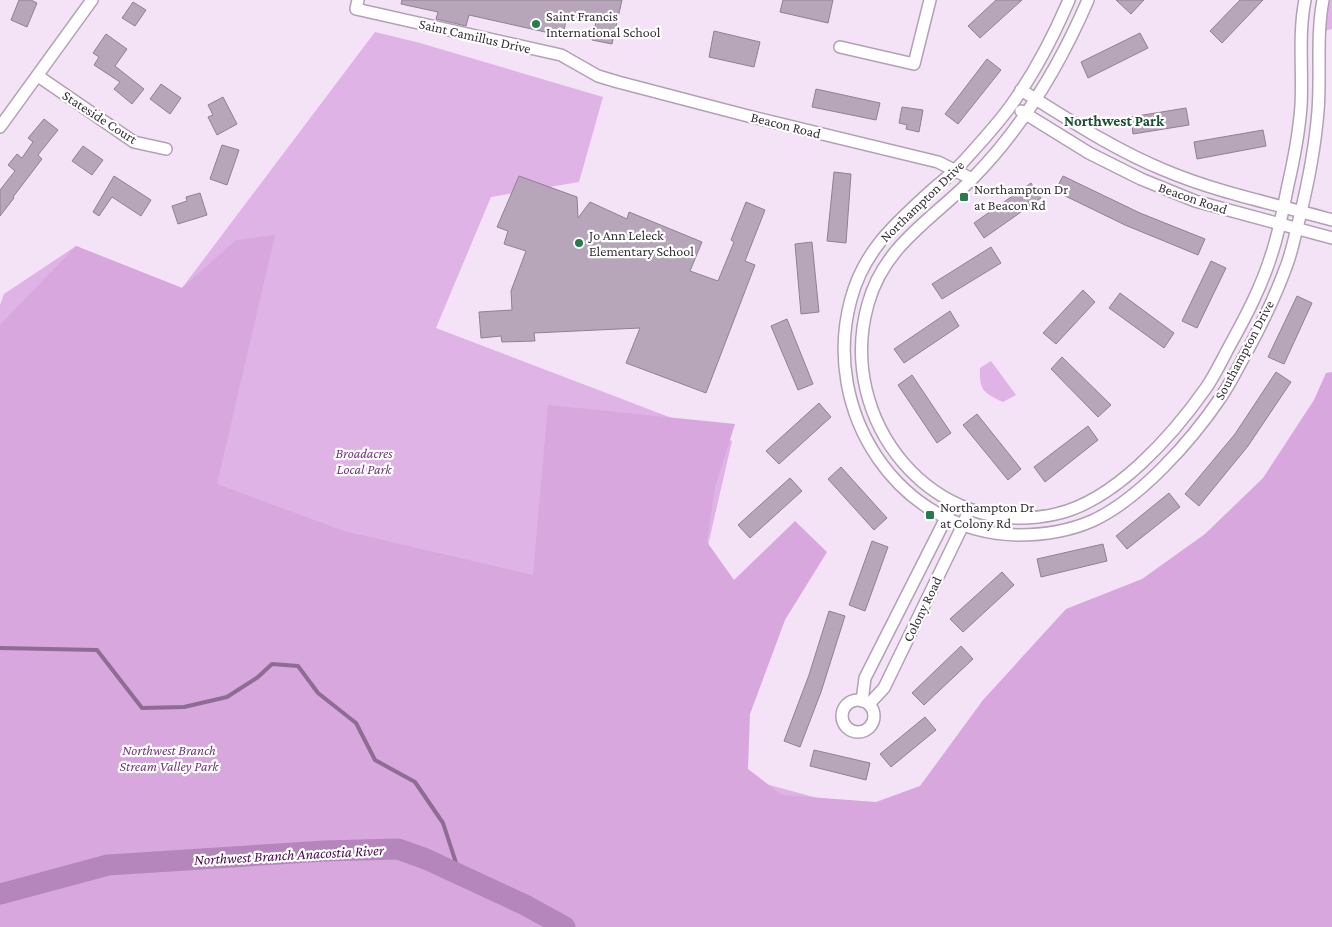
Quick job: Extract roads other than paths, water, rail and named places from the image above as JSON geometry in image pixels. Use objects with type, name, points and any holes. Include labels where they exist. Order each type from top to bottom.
[{"type":"street","points":[[0,127],[92,0]]},
{"type":"street","name":"Saint Camillus Drive","points":[[358,0],[356,9],[561,55],[598,76]]},
{"type":"street","points":[[840,47],[914,64],[930,0]]},
{"type":"street","name":"Northampton Drive","points":[[963,525],[946,518],[910,494],[895,481],[864,439],[854,415],[846,384],[844,328],[859,275],[873,249],[889,231],[955,170],[1012,104],[1045,48],[1069,0]]},
{"type":"street","name":"Northampton Drive","points":[[969,509],[921,480],[894,452],[880,430],[871,409],[863,381],[862,330],[875,283],[888,260],[902,243],[972,179],[1026,115],[1060,56],[1088,0]]},
{"type":"street","name":"Southampton Drive","points":[[969,509],[999,516],[1030,517],[1056,514],[1085,504],[1113,488],[1167,437],[1207,386],[1244,320],[1270,258],[1280,224],[1295,154],[1301,107],[1301,16],[1304,0]]},
{"type":"street","name":"Southampton Drive","points":[[963,525],[997,534],[1031,535],[1060,531],[1092,520],[1124,502],[1180,449],[1222,396],[1260,328],[1287,264],[1297,228],[1313,157],[1318,108],[1319,18],[1323,0]]},
{"type":"street","name":"Stateside Court","points":[[38,76],[134,142],[166,149]]},
{"type":"street","name":"Beacon Road","points":[[598,76],[748,116],[938,162],[972,179]]},
{"type":"street","name":"Beacon Road","points":[[1021,90],[1098,139],[1163,170],[1222,191],[1332,220]]},
{"type":"street","name":"Beacon Road","points":[[1012,104],[1026,115],[1111,165],[1140,179],[1196,201],[1332,238]]},
{"type":"street","points":[[848,394],[866,390]]},
{"type":"street","name":"Colony Road","points":[[953,501],[865,678],[865,702],[884,688],[969,509]]},
{"type":"waterway","points":[[0,648],[97,650],[142,708],[184,707],[227,697],[258,677],[272,664],[298,666],[318,693],[356,723],[375,760],[415,782],[443,823],[460,875]]},
{"type":"waterway","name":"Northwest Branch Anacostia River","points":[[0,894],[108,865],[324,851],[398,849],[426,859],[525,905],[565,927]]},
{"type":"place","name":"Saint Francis International School","points":[[536,24]]},
{"type":"place","name":"Northampton Dr at Beacon Rd","points":[[964,197]]},
{"type":"place","name":"Jo Ann Leleck Elementary School","points":[[579,243]]},
{"type":"place","name":"Northampton Dr at Colony Rd","points":[[930,515]]},
{"type":"district","name":"Northwest Park","points":[[1114,121]]},
{"type":"park label","name":"Broadacres Local Park","points":[[364,462]]},
{"type":"park label","name":"Northwest Branch Stream Valley Park","points":[[169,758]]}]
